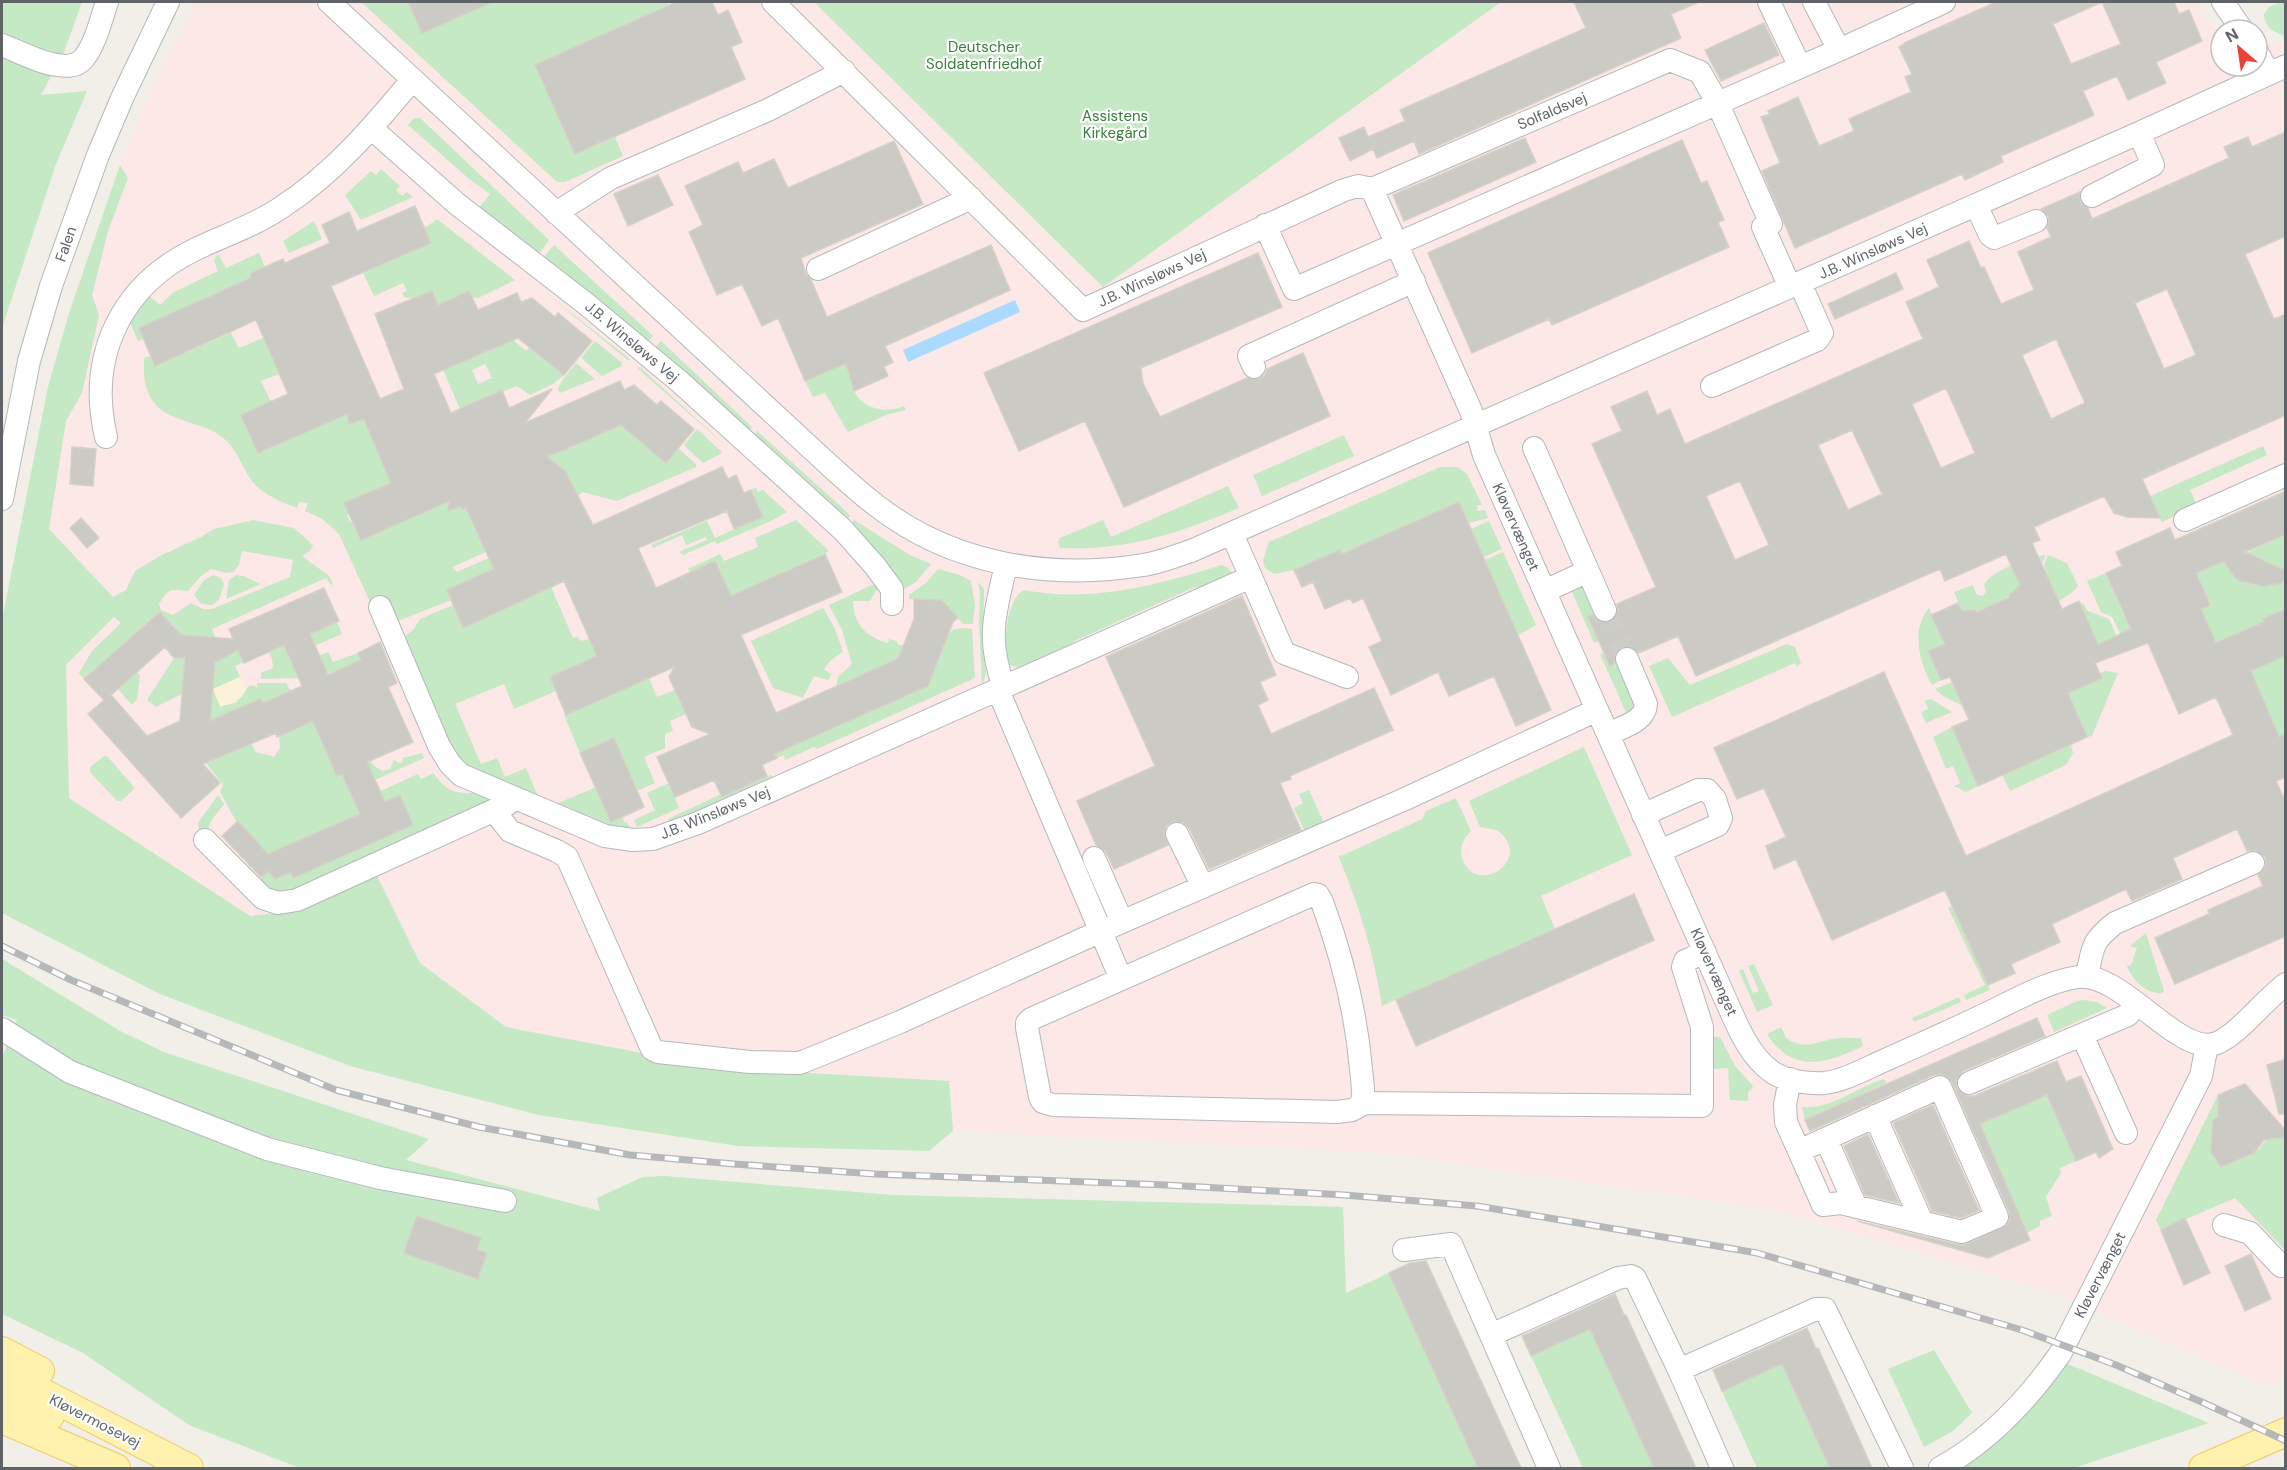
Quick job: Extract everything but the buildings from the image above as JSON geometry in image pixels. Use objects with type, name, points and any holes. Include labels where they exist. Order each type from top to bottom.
[{"type":"main road","points":[[2,1351],[117,1413],[178,1463]]},
{"type":"main road","name":"Kløvermosevej","points":[[2,1372],[178,1463]]},
{"type":"main road","points":[[2,1396],[123,1449],[178,1463]]},
{"type":"main road","points":[[2,1419],[116,1468]]},
{"type":"main road","points":[[2203,1468],[2286,1432]]},
{"type":"street","points":[[2,45],[54,65],[77,64],[84,59],[88,51],[107,2]]},
{"type":"street","name":"Falen","points":[[2,499],[28,361],[51,285],[98,155],[123,96],[168,2]]},
{"type":"street","name":"J.B. Winsløws Vej","points":[[329,2],[815,452],[879,508],[918,533],[946,547],[1006,565],[1050,571],[1096,570],[1145,565],[1191,551],[2280,70]]},
{"type":"street","name":"J.B. Winsløws Vej","points":[[773,2],[1083,310],[1344,189],[1358,186],[1372,189]]},
{"type":"street","points":[[1769,2],[1800,67]]},
{"type":"street","points":[[1814,2],[1839,50]]},
{"type":"street","points":[[1265,225],[1294,290],[1839,50],[1904,10],[1944,2]]},
{"type":"street","points":[[2223,2],[2234,18]]},
{"type":"street","name":"Solfaldsvej","points":[[1372,189],[1670,60],[1700,72],[1717,102],[1771,224],[1764,227],[1795,285]]},
{"type":"street","points":[[556,213],[611,178],[768,110],[844,71]]},
{"type":"street","points":[[106,437],[100,393],[103,363],[113,331],[134,296],[149,279],[176,260],[265,218],[320,179],[371,128],[412,80]]},
{"type":"street","name":"J.B. Winsløws Vej","points":[[371,128],[457,204],[585,303],[680,382],[843,530],[892,589],[892,604]]},
{"type":"street","points":[[2092,196],[2153,165],[2139,133]]},
{"type":"street","points":[[1372,189],[1471,411],[1475,425]]},
{"type":"street","points":[[818,269],[971,198]]},
{"type":"street","points":[[1976,205],[1990,235],[1994,238],[2036,220]]},
{"type":"street","points":[[1254,367],[1249,356],[1414,281]]},
{"type":"street","points":[[1712,386],[1817,340],[1822,333],[1795,285]]},
{"type":"street","name":"Kløvervænget","points":[[1475,425],[1484,455],[1737,1024],[1760,1062],[1773,1073],[1790,1079],[1808,1083],[1826,1083],[1852,1074],[2054,982],[2087,976]]},
{"type":"street","points":[[1534,448],[1605,610]]},
{"type":"street","points":[[2185,520],[2286,475]]},
{"type":"street","points":[[1232,534],[1284,653],[1347,677]]},
{"type":"street","points":[[1006,565],[993,636],[1001,688],[1121,979]]},
{"type":"street","points":[[1545,591],[1588,571]]},
{"type":"street","name":"J.B. Winsløws Vej","points":[[380,607],[443,755],[460,775],[605,836],[633,840],[653,839],[698,823],[1251,578]]},
{"type":"street","points":[[1608,734],[1641,718],[1646,712],[1646,704],[1627,659]]},
{"type":"street","points":[[495,811],[510,831],[567,857],[652,1049],[658,1052],[750,1062],[799,1063],[850,1044],[1101,931],[1405,800],[1597,710]]},
{"type":"street","points":[[1644,815],[1698,790],[1707,790],[1718,805],[1721,818],[1718,825],[1660,851]]},
{"type":"street","points":[[205,840],[263,898],[279,903],[297,900],[518,800]]},
{"type":"street","points":[[557,851],[570,822]]},
{"type":"street","points":[[1177,834],[1203,887]]},
{"type":"street","points":[[1094,858],[1122,922]]},
{"type":"street","points":[[2253,863],[2115,923],[2098,937],[2092,949],[2087,976],[2100,981],[2135,1003],[2186,1039],[2207,1045],[2218,1043],[2227,1037],[2286,984]]},
{"type":"street","points":[[1362,1103],[1359,1050],[1347,981],[1335,936],[1318,895],[1309,895],[1038,1015],[1027,1023],[1040,1097],[1043,1102],[1053,1105],[1337,1112],[1352,1110],[1362,1103],[1702,1106],[1702,1027],[1683,967],[1685,961],[1705,952]]},
{"type":"street","points":[[1969,1083],[2128,1015],[2135,1003]]},
{"type":"street","points":[[2,1029],[70,1072],[267,1149],[380,1178],[505,1201]]},
{"type":"street","points":[[2082,1035],[2127,1133]]},
{"type":"street","name":"Kløvervænget","points":[[1940,1468],[1954,1461],[1991,1432],[2030,1392],[2060,1354],[2201,1076],[2207,1045]]},
{"type":"street","points":[[1790,1079],[1785,1105],[1786,1122],[1813,1144],[1848,1205]]},
{"type":"street","points":[[1940,1087],[1997,1217],[1962,1232],[1848,1205],[1823,1205],[1813,1144],[1940,1087]]},
{"type":"street","points":[[1875,1116],[1922,1222]]},
{"type":"street","points":[[2224,1224],[2250,1233],[2281,1266],[2286,1263]]},
{"type":"street","points":[[1404,1250],[1451,1244],[1549,1468]]},
{"type":"street","points":[[1491,1335],[1618,1278],[1631,1276],[1635,1278],[1722,1468]]},
{"type":"street","points":[[1679,1370],[1816,1309],[1825,1309],[1902,1468]]},
{"type":"shaded area","points":[[196,2],[814,2],[1103,287],[1501,2],[2196,2],[2209,21],[2209,78],[2269,78],[2269,45],[2285,38],[2285,1377],[2265,1386],[2055,1294],[1780,1211],[1385,1153],[953,1131],[948,1081],[721,1068],[506,1027],[420,963],[376,874],[279,913],[250,916],[69,798],[66,665],[123,608],[49,529],[66,421],[82,392],[99,315],[91,295],[108,231],[128,178],[120,165],[153,86]]},
{"type":"green space","points":[[2,2],[82,2],[64,52],[41,95],[87,91],[56,164],[2,328]]},
{"type":"green space","points":[[361,2],[408,2],[422,32],[492,2],[666,2],[669,4],[536,65],[575,154],[615,137],[623,156],[565,182],[557,182]]},
{"type":"green space","name":"Assistens Kirkegård","points":[[814,2],[1501,2],[1103,287]]},
{"type":"green space","points":[[2285,2],[2285,36],[2270,28],[2269,18],[2264,18],[2269,7]]},
{"type":"green space","points":[[414,118],[420,118],[549,240],[538,255],[479,208],[490,194],[468,178],[408,125]]},
{"type":"green space","points":[[120,165],[128,178],[108,231],[92,295],[99,315],[82,393],[66,421],[49,529],[113,597],[126,590],[135,571],[160,556],[214,529],[253,520],[294,528],[313,545],[310,551],[302,556],[329,576],[333,584],[331,585],[326,578],[212,629],[215,638],[181,635],[159,612],[84,679],[79,673],[92,651],[121,623],[114,617],[66,665],[69,798],[250,916],[279,913],[376,874],[420,963],[506,1027],[721,1068],[949,1081],[953,1131],[929,1151],[738,1146],[539,1115],[350,1066],[160,994],[2,913],[2,620],[48,387],[70,310]],"holes":[[[242,551],[293,560],[290,577],[212,609],[203,609],[191,603],[173,615],[161,610],[159,604],[168,592],[188,591],[201,576],[211,569],[226,573],[233,572],[239,565]]]},
{"type":"green space","points":[[381,169],[400,186],[396,190],[402,196],[407,192],[413,197],[361,220],[345,195],[371,171],[376,175]]},
{"type":"green space","points":[[437,219],[515,280],[478,298],[472,298],[469,291],[438,305],[404,297],[402,293],[407,291],[403,283],[374,296],[363,273],[431,243],[425,228]]},
{"type":"green space","points":[[314,221],[322,239],[289,253],[283,241]]},
{"type":"green space","points":[[554,245],[653,336],[649,341],[543,258]]},
{"type":"green space","points":[[259,253],[265,267],[250,274],[251,278],[139,328],[143,339],[138,341],[129,320],[148,295],[160,305],[174,292],[218,271],[214,261],[216,256],[219,255],[226,268]]},
{"type":"green space","points":[[547,294],[630,359],[629,361]]},
{"type":"green space","points":[[230,331],[239,348],[263,338],[279,374],[261,381],[271,402],[346,413],[349,423],[359,418],[360,421],[364,419],[384,465],[426,467],[344,503],[350,522],[352,521],[361,540],[449,499],[448,510],[461,506],[462,509],[466,508],[486,552],[452,567],[457,572],[491,557],[511,561],[447,590],[451,600],[393,623],[371,604],[339,534],[321,518],[305,511],[308,503],[299,502],[297,508],[263,491],[252,481],[227,441],[206,428],[162,411],[146,389],[144,358],[151,356],[155,366],[226,335]]},
{"type":"green space","points":[[513,340],[526,351],[530,347],[564,375],[553,384],[530,395],[517,386],[502,392],[501,390],[460,409],[443,370]],"holes":[[[485,364],[492,378],[478,384],[472,370]]]},
{"type":"green space","points":[[595,341],[621,362],[622,366],[602,376],[581,358]]},
{"type":"green space","points":[[661,341],[752,428],[748,431],[655,347]]},
{"type":"green space","points":[[853,360],[851,380],[853,389],[863,402],[878,409],[896,409],[904,406],[906,410],[886,415],[848,432],[825,393],[813,397],[805,381]]},
{"type":"green space","points":[[576,363],[595,379],[560,393],[558,389],[563,379]]},
{"type":"green space","points":[[640,367],[729,449],[644,374],[638,368]]},
{"type":"green space","points":[[621,425],[632,434],[678,448],[696,464],[696,467],[617,501],[582,492],[576,498],[546,457]]},
{"type":"green space","points":[[697,429],[722,453],[703,463],[686,447],[684,445]]},
{"type":"green space","points":[[757,431],[846,511],[850,516],[846,521],[753,437]]},
{"type":"green space","points":[[1344,435],[1354,456],[1262,496],[1253,475]]},
{"type":"green space","points":[[2263,446],[2267,455],[2190,490],[2197,506],[2162,522],[2150,496]]},
{"type":"green space","points":[[1440,467],[1458,467],[1467,474],[1482,505],[1477,506],[1478,511],[1485,510],[1488,518],[1469,523],[1459,502],[1342,554],[1340,550],[1294,570],[1274,574],[1265,568],[1263,560],[1269,542]]},
{"type":"green space","points":[[1228,486],[1239,508],[1195,525],[1152,539],[1108,547],[1060,548],[1058,542],[1060,538],[1103,520],[1111,537]]},
{"type":"green space","points":[[756,487],[758,492],[763,490],[787,512],[717,544],[715,541],[683,555],[679,552],[707,540],[706,537],[686,545],[682,535],[653,548],[651,545],[707,521],[715,538],[762,517],[751,490]]},
{"type":"green space","points":[[796,520],[829,551],[723,600],[707,565],[690,572],[688,569],[720,554],[724,561],[758,547],[755,538]]},
{"type":"green space","points":[[854,520],[910,555],[931,564],[916,582],[904,589],[850,526]]},
{"type":"green space","points":[[1489,521],[1502,549],[1484,557],[1471,529]]},
{"type":"green space","points":[[2285,534],[2285,573],[2276,566],[2243,555]]},
{"type":"green space","points":[[1503,552],[1536,625],[1518,635],[1485,560]]},
{"type":"green space","points":[[2046,555],[2043,561],[2036,564],[2037,568],[2016,577],[2023,592],[2013,592],[1994,606],[1971,610],[1965,618],[1954,592],[1973,585],[1976,594],[1982,596],[1986,592],[1984,585],[1994,575],[2021,562]]},
{"type":"green space","points":[[2048,555],[2067,563],[2078,586],[2057,602],[2044,565]]},
{"type":"green space","points":[[2235,556],[2235,578],[2241,581],[2254,585],[2267,585],[2285,579],[2285,609],[2263,619],[2264,622],[2216,643],[2201,609],[2210,604],[2203,590],[2187,577]]},
{"type":"green space","points":[[1221,565],[1227,567],[1233,574],[1205,588],[1195,587],[1188,590],[1077,640],[1057,653],[1019,668],[1007,664],[1006,635],[1009,613],[1018,595],[1024,590],[1074,594],[1124,590]]},
{"type":"green space","points":[[938,569],[960,575],[971,581],[975,605],[973,624],[963,624],[950,609],[940,602],[909,599],[909,595],[926,583]]},
{"type":"green space","points":[[2106,573],[2124,616],[2133,612],[2140,627],[2121,635],[2112,617],[2101,612],[2087,581]]},
{"type":"green space","points":[[213,575],[221,578],[224,584],[219,600],[212,605],[201,604],[194,595],[204,580]]},
{"type":"green space","points":[[236,575],[261,584],[226,599],[229,580]]},
{"type":"green space","points":[[978,582],[984,589],[983,630],[986,674],[982,685],[980,592]]},
{"type":"green space","points":[[1581,582],[1608,637],[1594,643],[1570,587]]},
{"type":"green space","points":[[874,584],[878,588],[870,601],[853,601],[858,623],[873,637],[888,643],[889,639],[896,641],[899,645],[904,645],[898,659],[836,687],[838,677],[852,664],[842,630],[829,605]]},
{"type":"green space","points":[[551,587],[573,638],[578,637],[580,641],[590,639],[615,648],[550,677],[556,691],[514,709],[504,684],[455,704],[481,764],[497,758],[505,777],[526,768],[540,801],[456,761],[401,640],[414,629],[420,619],[453,605],[463,628]]},
{"type":"green space","points":[[2083,603],[2088,611],[2109,619],[2117,637],[2098,645],[2081,605]]},
{"type":"green space","points":[[823,608],[835,629],[843,652],[824,670],[832,674],[828,680],[814,676],[803,698],[773,688],[751,641]]},
{"type":"green space","points":[[1929,608],[1945,644],[1928,651],[1941,680],[1932,685],[1921,657],[1918,636],[1923,616]]},
{"type":"green space","points":[[337,622],[342,634],[309,648],[304,637]]},
{"type":"green space","points":[[972,629],[975,678],[817,749],[814,747],[785,760],[784,755],[777,758],[774,754],[928,686],[949,634],[952,630]]},
{"type":"green space","points":[[1787,644],[1795,647],[1801,663],[1797,667],[1795,663],[1672,717],[1649,666],[1668,658],[1690,685]]},
{"type":"green space","points":[[284,645],[299,678],[261,679],[261,673],[273,668],[272,658],[268,652]]},
{"type":"green space","points":[[1613,648],[1636,699],[1632,715],[1628,717],[1600,654]]},
{"type":"green space","points":[[238,650],[244,662],[235,666],[240,677],[213,689],[226,705],[236,703],[250,685],[257,687],[257,683],[286,683],[291,691],[263,703],[260,699],[194,728],[215,662]]},
{"type":"green space","points":[[328,652],[333,662],[358,653],[361,660],[322,677],[314,658]]},
{"type":"green space","points":[[2285,655],[2285,734],[2260,746],[2249,721],[2269,712],[2262,698],[2231,680]]},
{"type":"green space","points":[[174,658],[185,658],[182,694],[156,707],[147,700]]},
{"type":"green space","points":[[2106,671],[2118,673],[2092,736],[2087,737],[2075,708],[2042,723],[2035,708],[2101,678],[2100,673]]},
{"type":"green space","points":[[137,672],[140,676],[137,699],[132,705],[118,689]]},
{"type":"green space","points":[[648,676],[657,697],[675,690],[686,714],[670,721],[673,731],[665,734],[665,748],[644,757],[655,783],[637,791],[614,738],[580,753],[564,715]]},
{"type":"green space","points":[[1952,682],[1963,706],[1943,696],[1935,689]]},
{"type":"green space","points":[[1931,699],[1952,712],[1926,723],[1921,712],[1928,709],[1925,701]]},
{"type":"green space","points":[[317,719],[360,814],[281,849],[277,864],[239,822],[237,823],[220,792],[223,785],[206,763],[251,743],[256,752],[274,757],[280,747],[279,736]]},
{"type":"green space","points":[[1952,727],[1978,786],[1966,792],[1954,786],[1960,783],[1953,766],[1946,769],[1933,737]]},
{"type":"green space","points":[[2071,744],[2073,753],[2066,765],[2010,791],[2002,775]]},
{"type":"green space","points":[[1584,747],[1632,855],[1541,896],[1555,929],[1382,1006],[1364,929],[1338,855],[1341,856],[1422,819],[1426,811],[1456,798],[1471,831],[1464,840],[1461,850],[1462,857],[1468,869],[1478,875],[1488,875],[1499,870],[1506,863],[1510,853],[1507,841],[1497,830],[1480,827],[1469,801]]},
{"type":"green space","points":[[422,753],[424,758],[375,780],[361,765],[371,761],[382,771],[390,769],[394,760],[400,763],[403,762],[403,758]]},
{"type":"green space","points":[[107,756],[134,787],[121,801],[117,801],[90,772],[90,767]]},
{"type":"green space","points":[[433,773],[450,790],[476,793],[496,801],[303,890],[273,893],[258,881],[269,871],[275,878],[291,872],[294,878],[413,825],[400,796],[379,804],[374,794],[418,774],[421,779]]},
{"type":"green space","points":[[771,775],[773,778],[670,824],[668,819],[721,794],[722,796]]},
{"type":"green space","points":[[669,783],[679,808],[637,827],[634,820],[655,810],[647,793]]},
{"type":"green space","points":[[596,787],[622,816],[625,823],[627,822],[632,833],[607,827],[556,804]]},
{"type":"green space","points":[[1309,790],[1324,823],[1305,832],[1294,808],[1303,803],[1299,794]]},
{"type":"green space","points":[[218,795],[224,804],[211,821],[208,830],[199,831],[198,823]]},
{"type":"green space","points":[[1952,906],[1990,990],[1966,1000],[1964,995],[1985,985],[1948,908]]},
{"type":"green space","points":[[2146,933],[2164,991],[2162,993],[2145,989],[2140,985],[2132,976],[2127,965],[2131,966],[2137,948],[2130,946]]},
{"type":"green space","points":[[2,959],[122,1032],[164,1052],[429,1139],[406,1160],[600,1211],[597,1198],[643,1177],[664,1176],[893,1195],[1343,1207],[1346,1293],[1389,1273],[1478,1468],[300,1468],[189,1425],[83,1353],[2,1314],[2,1058],[17,1020],[2,1015]]},
{"type":"green space","points":[[1754,964],[1773,1005],[1757,1012],[1739,971],[1743,969],[1753,993],[1759,991],[1748,966]]},
{"type":"green space","points":[[1959,997],[1961,1002],[1914,1022],[1912,1018]]},
{"type":"green space","points":[[2084,1000],[2097,1002],[2107,1008],[2054,1032],[2047,1015]]},
{"type":"green space","points":[[1781,1027],[1786,1038],[1798,1044],[1804,1045],[1839,1038],[1861,1038],[1863,1046],[1823,1061],[1799,1060],[1787,1055],[1777,1047],[1767,1034]]},
{"type":"green space","points":[[1713,1037],[1720,1037],[1735,1066],[1753,1086],[1748,1093],[1748,1101],[1730,1100],[1728,1068],[1714,1069]]},
{"type":"green space","points":[[1884,1079],[1886,1083],[1805,1120],[1802,1107],[1834,1102]]},
{"type":"green space","points":[[2047,1095],[2076,1161],[2060,1168],[2061,1173],[2046,1197],[2052,1216],[2040,1221],[2040,1226],[2027,1233],[1980,1124]]},
{"type":"green space","points":[[2218,1095],[2218,1117],[2213,1121],[2211,1152],[2221,1166],[2253,1154],[2267,1140],[2285,1138],[2285,1250],[2235,1198],[2161,1230],[2156,1220]]},
{"type":"green space","points":[[1590,1329],[1654,1468],[1583,1468],[1531,1356]]},
{"type":"green space","points":[[1934,1350],[1972,1413],[1953,1431],[1924,1447],[1888,1369]]},
{"type":"green space","points":[[2063,1362],[2209,1423],[2074,1468],[1954,1468]]},
{"type":"green space","points":[[1782,1364],[1830,1468],[1757,1468],[1722,1391]]},
{"type":"sand","points":[[240,677],[246,690],[244,694],[235,702],[220,707],[213,689]]},
{"type":"water","points":[[1015,300],[1020,312],[908,362],[903,350]]},
{"type":"tunnel","points":[[1605,610],[1627,659]]},
{"type":"railway","points":[[2,946],[71,980],[336,1090],[479,1127],[630,1155],[734,1164],[875,1174],[1166,1185],[1344,1195],[1477,1206],[1711,1245],[1757,1253],[2022,1330],[2116,1365],[2286,1441]]},
{"type":"park label","name":"Deutscher Soldatenfriedhof","points":[[984,56]]}]
